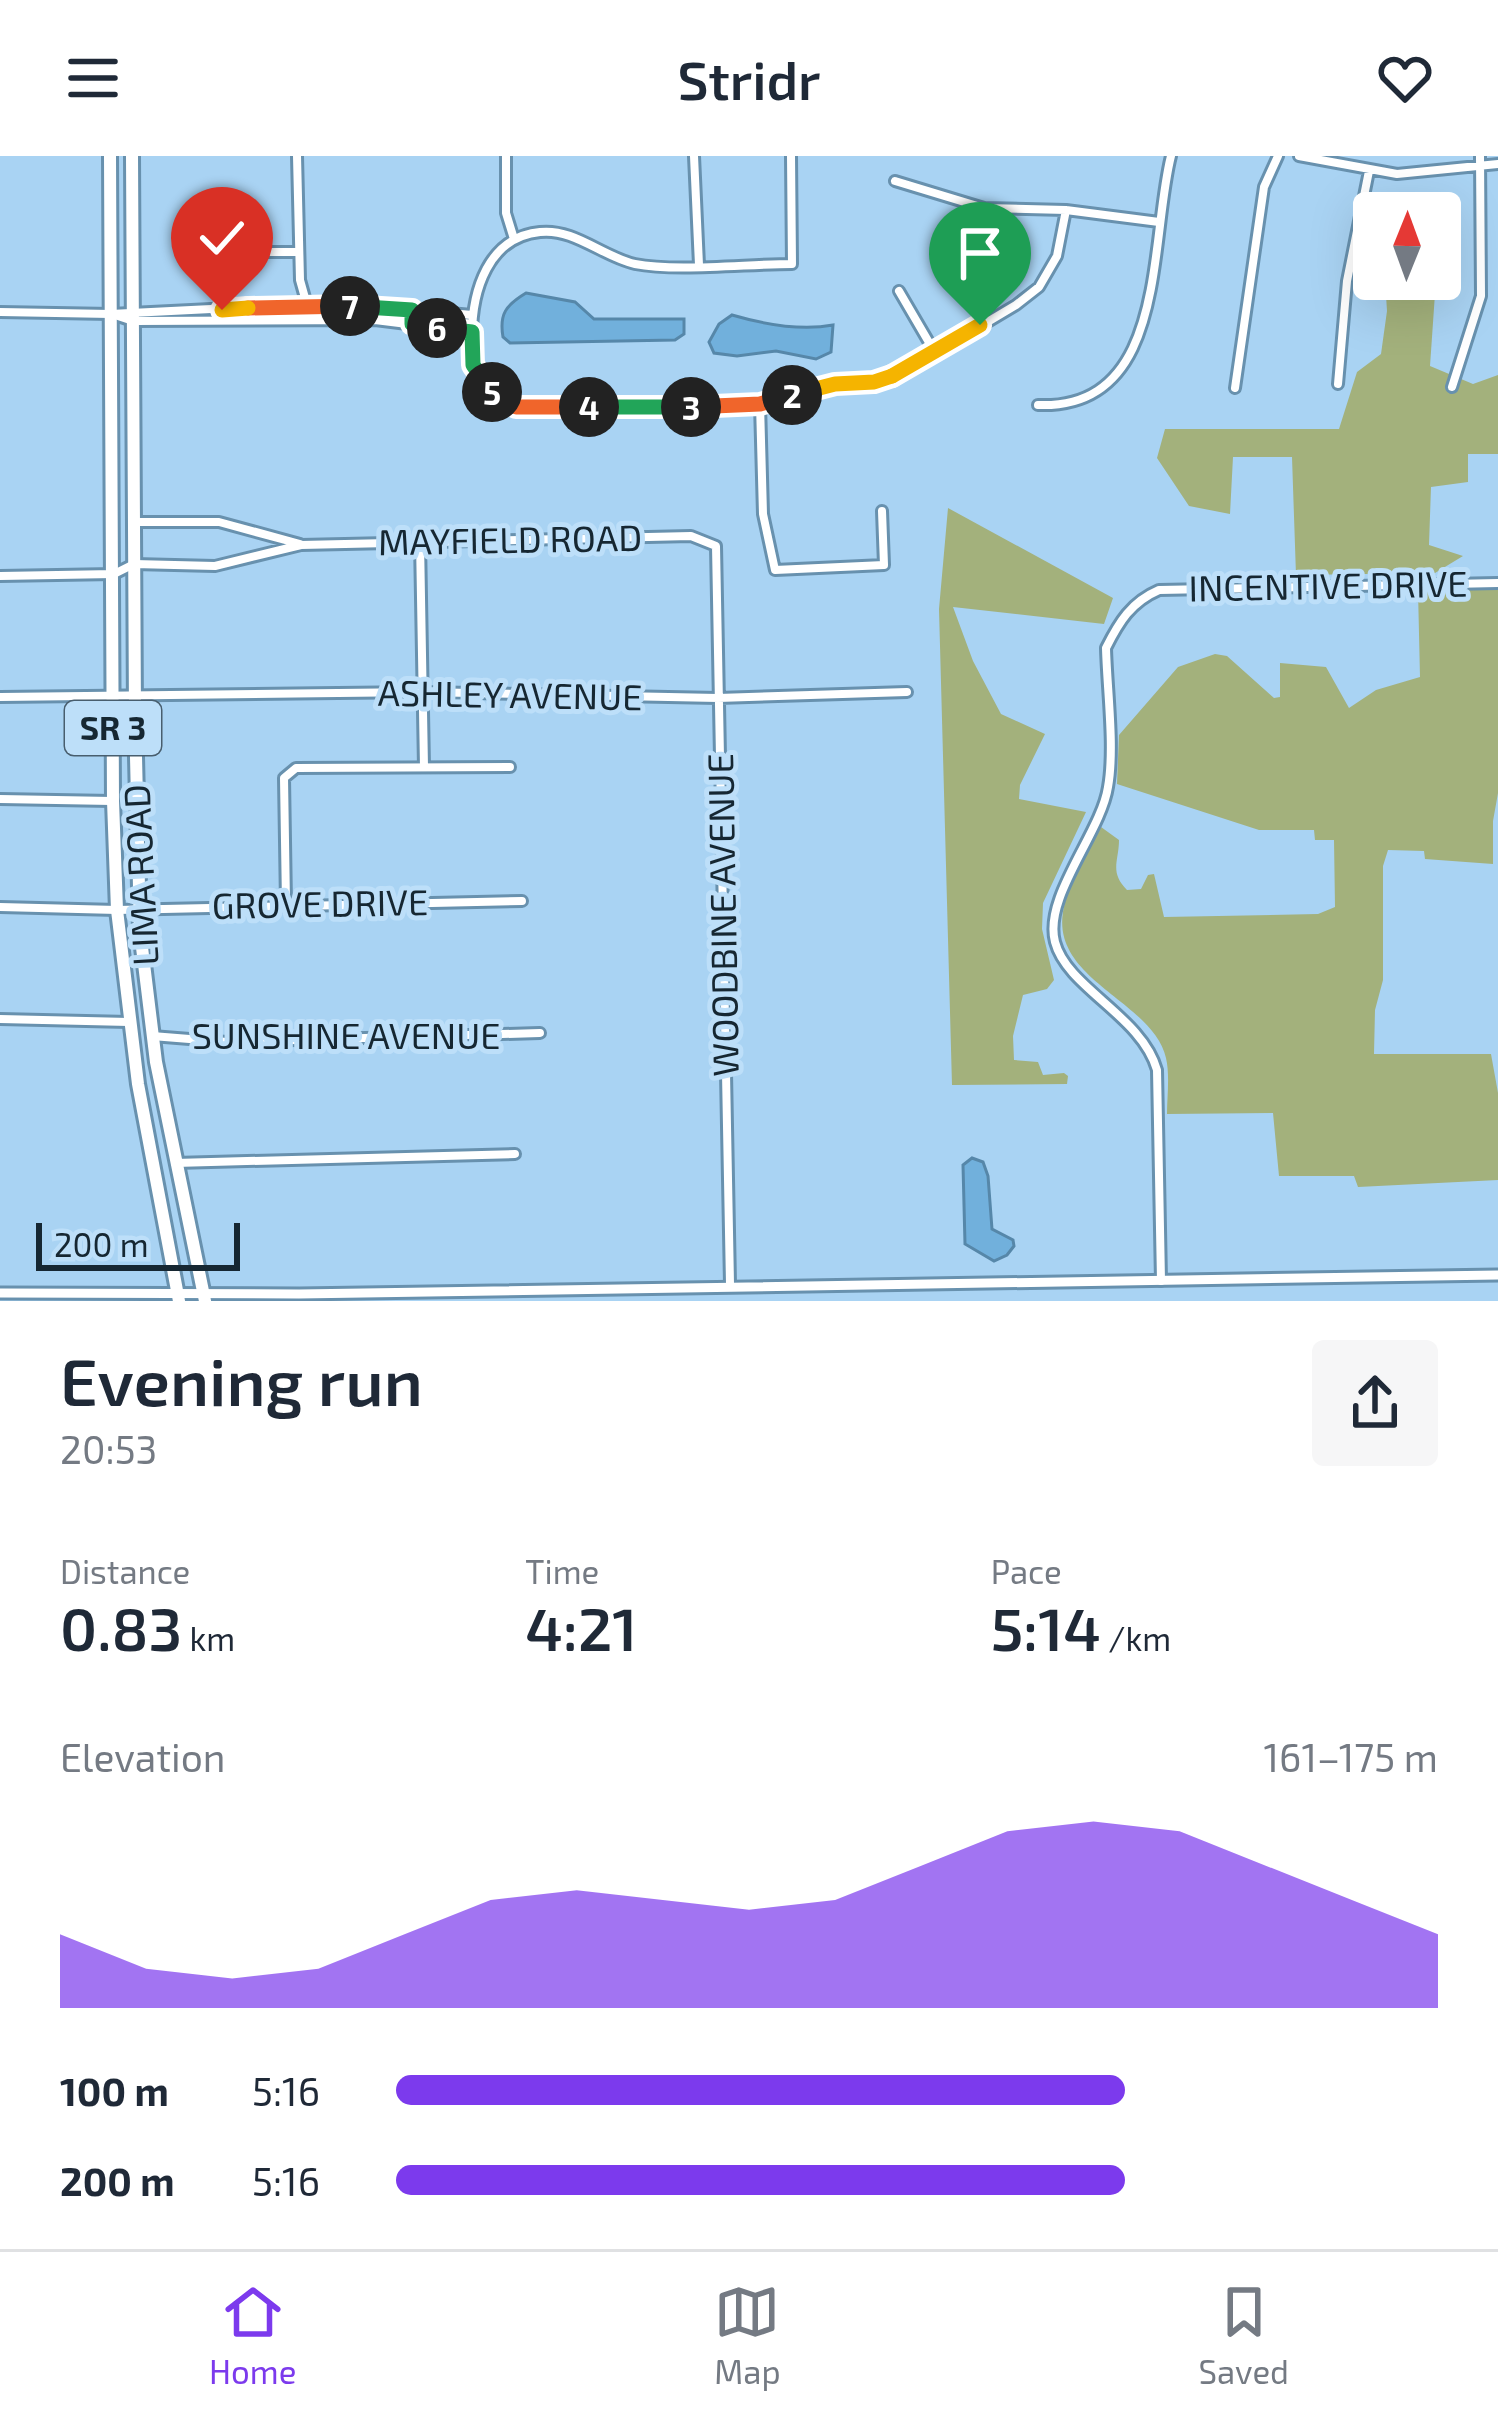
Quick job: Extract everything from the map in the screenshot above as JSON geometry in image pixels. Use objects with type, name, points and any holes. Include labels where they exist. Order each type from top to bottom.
[{"type":"highway","name":"LIMA ROAD","points":[[110,156],[117,910],[129,1022],[178,1298]]},
{"type":"highway","name":"LIMA ROAD","points":[[132,156],[140,907],[152,1036],[204,1298]]},
{"type":"main road","points":[[0,1294],[178,1298],[508,1295],[730,1284],[1498,1275]]},
{"type":"street","points":[[297,156],[300,280],[307,305]]},
{"type":"street","points":[[506,156],[506,213],[514,239]]},
{"type":"street","points":[[694,156],[699,265]]},
{"type":"street","points":[[791,156],[792,264],[637,264],[562,232],[514,239],[494,256],[477,287],[472,332],[478,377],[496,397],[516,407],[760,404],[835,384],[874,382],[907,370],[1039,287],[1057,256],[1066,210]]},
{"type":"street","points":[[1038,405],[1091,394],[1120,374],[1137,344],[1147,309],[1171,156]]},
{"type":"street","points":[[1235,388],[1264,187],[1278,156]]},
{"type":"street","points":[[1299,156],[1369,171],[1429,173],[1480,161],[1498,164]]},
{"type":"street","points":[[1452,387],[1481,296],[1480,161]]},
{"type":"street","points":[[1338,384],[1347,281],[1369,171]]},
{"type":"street","points":[[895,181],[984,208],[1066,210],[1159,222]]},
{"type":"street","points":[[239,252],[299,251]]},
{"type":"street","points":[[294,305],[300,280]]},
{"type":"street","points":[[899,291],[934,351]]},
{"type":"street","points":[[133,315],[294,305],[472,315]]},
{"type":"street","points":[[412,310],[412,324]]},
{"type":"street","points":[[0,312],[306,318],[472,332]]},
{"type":"street","points":[[760,404],[764,514],[775,570],[884,565],[882,511]]},
{"type":"street","points":[[134,521],[219,522],[301,544]]},
{"type":"street","name":"MAYFIELD ROAD","points":[[301,544],[692,536],[716,546]]},
{"type":"street","points":[[420,541],[424,767]]},
{"type":"street","points":[[0,575],[114,574],[134,564],[215,566],[301,544]]},
{"type":"street","name":"WOODBINE AVENUE","points":[[716,546],[730,1284]]},
{"type":"street","name":"INCENTIVE DRIVE","points":[[1162,1281],[1153,1056],[1139,1035],[1066,962],[1055,942],[1058,906],[1108,787],[1106,648],[1126,613],[1144,596],[1159,590],[1498,583]]},
{"type":"street","name":"ASHLEY AVENUE","points":[[0,697],[422,692],[718,698],[907,692]]},
{"type":"street","points":[[286,904],[284,778],[296,768],[510,767]]},
{"type":"street","points":[[0,799],[113,801]]},
{"type":"street","name":"GROVE DRIVE","points":[[0,908],[522,901]]},
{"type":"street","points":[[0,1019],[129,1022]]},
{"type":"street","name":"SUNSHINE AVENUE","points":[[152,1036],[227,1042],[540,1033]]},
{"type":"street","points":[[175,1163],[515,1154]]},
{"type":"green space","points":[[1386,300],[1435,300],[1430,366],[1473,384],[1498,375],[1498,454],[1468,454],[1468,482],[1431,487],[1429,545],[1463,556],[1435,573],[1296,575],[1292,457],[1233,457],[1230,514],[1189,506],[1157,458],[1165,429],[1339,429],[1357,372],[1381,354]]},
{"type":"green space","points":[[948,508],[1113,598],[1104,624],[953,607],[973,661],[1001,714],[1045,734],[1020,785],[1019,799],[1086,812],[1043,903],[1042,929],[1054,980],[1047,989],[1023,995],[1013,1036],[1014,1060],[1038,1062],[1043,1075],[1064,1073],[1067,1084],[952,1085],[939,609]]},
{"type":"green space","points":[[1498,589],[1498,793],[1493,864],[1425,859],[1424,851],[1388,850],[1383,866],[1383,980],[1375,1010],[1374,1054],[1491,1054],[1498,1093],[1498,1180],[1358,1187],[1354,1176],[1279,1176],[1273,1113],[1167,1114],[1167,1065],[1157,1038],[1073,956],[1064,936],[1063,912],[1101,827],[1119,840],[1117,872],[1127,890],[1141,889],[1148,875],[1154,874],[1164,917],[1318,914],[1335,907],[1334,840],[1315,840],[1314,830],[1259,830],[1117,784],[1119,735],[1178,667],[1215,654],[1227,656],[1274,698],[1280,697],[1280,663],[1326,667],[1349,708],[1376,690],[1420,677],[1418,590]]},
{"type":"water","points":[[526,293],[575,302],[594,319],[684,319],[684,334],[675,340],[510,343],[503,337],[503,316]]},
{"type":"water","points":[[732,315],[782,326],[833,325],[831,352],[816,359],[776,351],[737,356],[714,353],[709,342],[719,324]]},
{"type":"water","points":[[972,1158],[983,1162],[988,1176],[992,1229],[1013,1240],[1007,1255],[994,1261],[965,1244],[963,1165]]},
{"type":"route","points":[[222,310],[294,305],[412,310],[412,324],[472,332],[471,353],[478,377],[496,397],[516,407],[760,404],[835,384],[874,382],[907,370],[980,325]]}]
